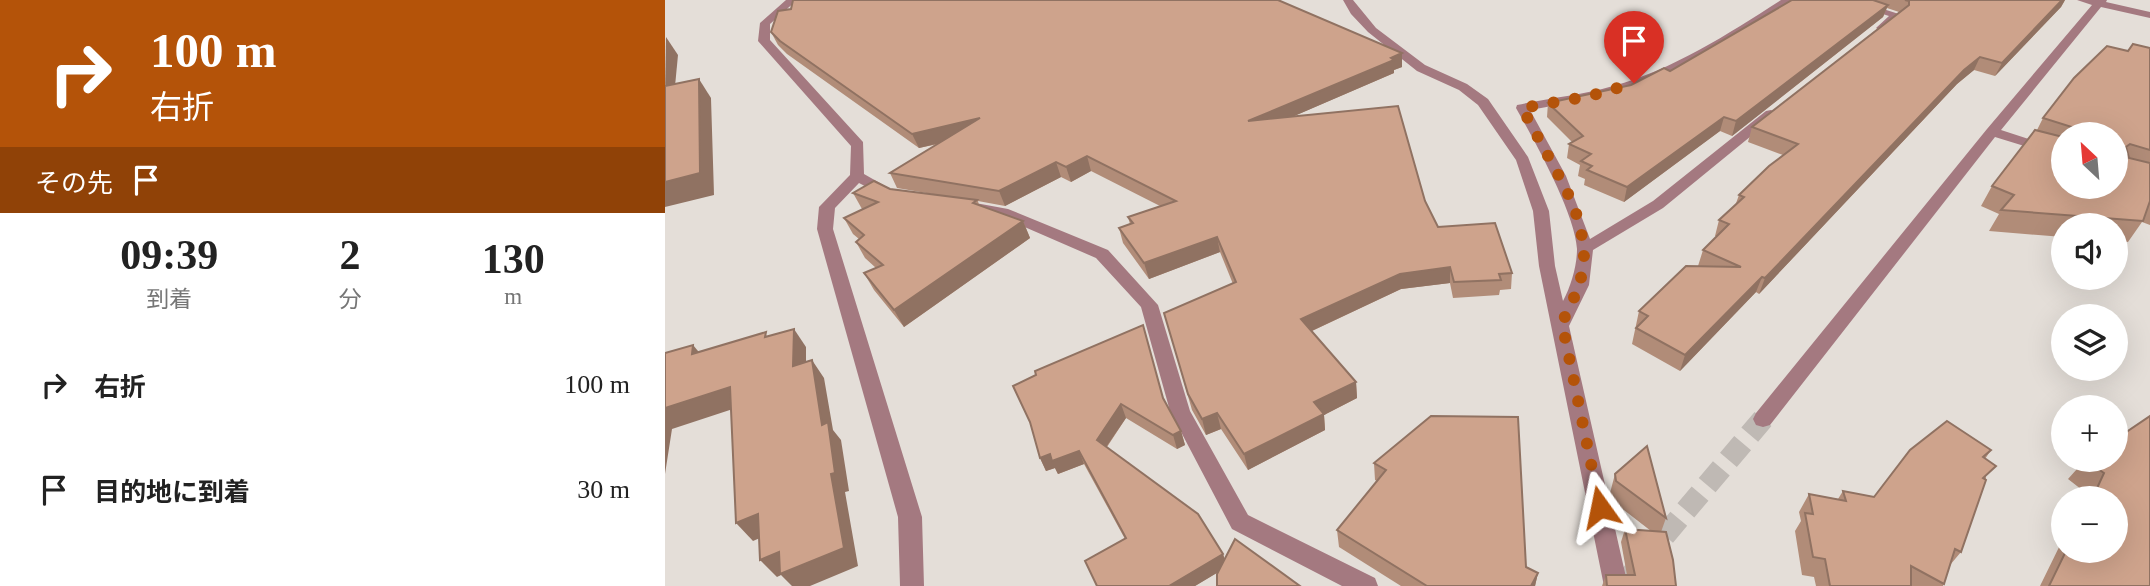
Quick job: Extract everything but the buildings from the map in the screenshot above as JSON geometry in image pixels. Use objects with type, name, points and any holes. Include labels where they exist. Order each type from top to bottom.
[{"type":"street","points":[[792,0],[765,23],[764,41],[858,145],[857,176],[827,207],[825,229],[911,517],[912,586]]},
{"type":"street","points":[[1348,0],[1371,30],[1421,68],[1463,87],[1483,102],[1523,160],[1541,211],[1548,266],[1616,586]]},
{"type":"street","points":[[1562,323],[1580,285],[1585,248],[1576,213],[1566,189],[1522,108],[1590,96],[1634,83],[1734,36],[1788,0]]},
{"type":"street","points":[[1844,0],[1898,15],[1865,40]]},
{"type":"street","points":[[2082,0],[2101,2],[2150,15]]},
{"type":"street","points":[[1763,419],[1992,132],[2101,2]]},
{"type":"street","points":[[1585,248],[1609,238],[1648,211],[1778,108]]},
{"type":"street","points":[[1992,132],[2051,150]]},
{"type":"street","points":[[857,176],[898,197],[911,199]]},
{"type":"street","points":[[950,204],[1003,212],[1101,254],[1149,304],[1180,411],[1240,523],[1366,586]]},
{"type":"tunnel","points":[[1622,586],[1763,419]]},
{"type":"route","points":[[1600,507],[1562,323],[1580,285],[1585,248],[1576,213],[1555,164],[1522,108],[1590,96],[1634,83]]}]
